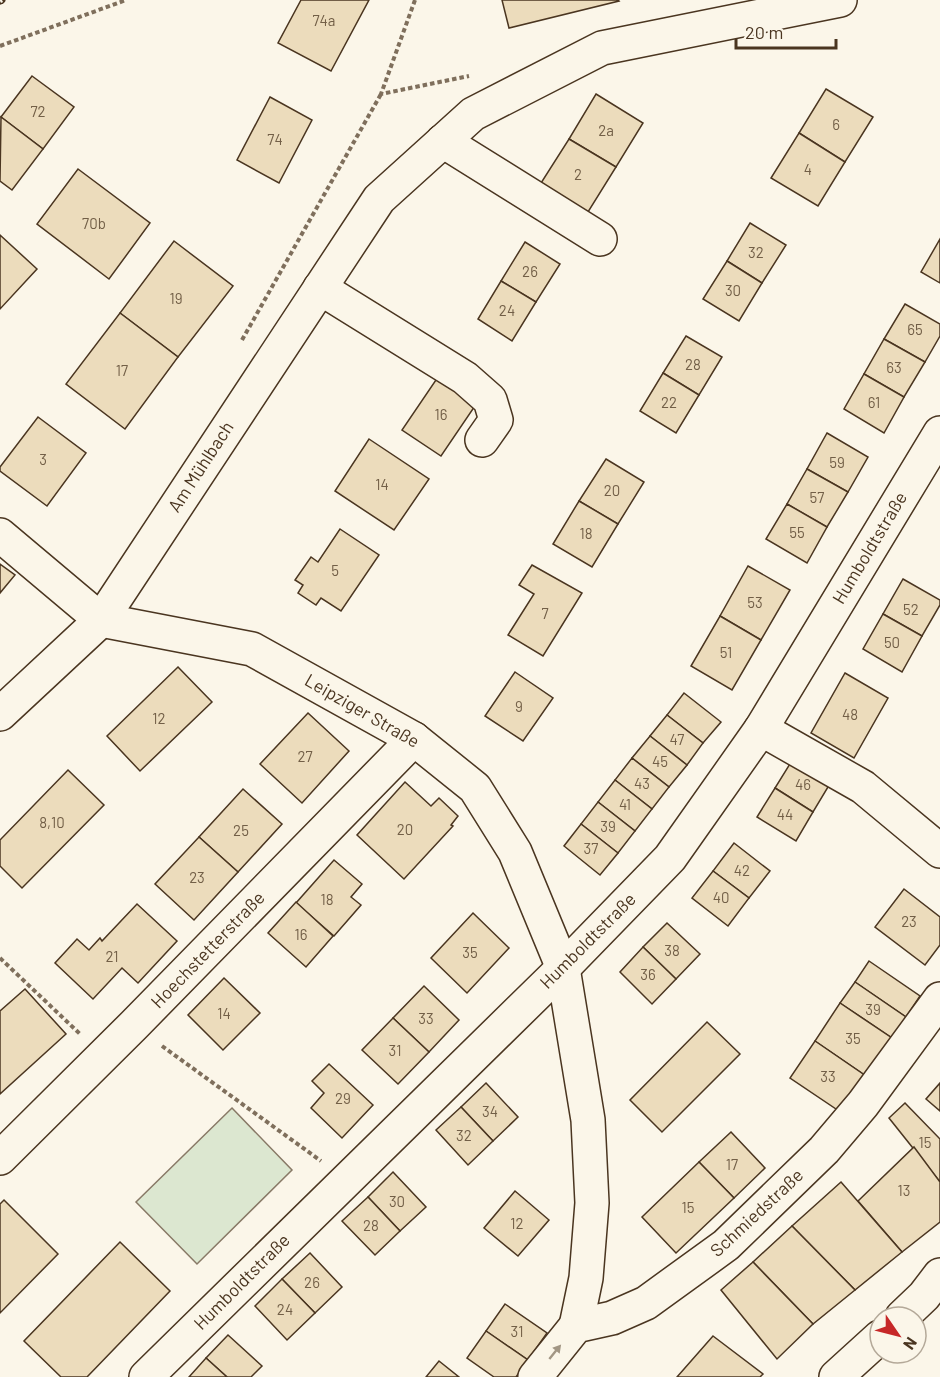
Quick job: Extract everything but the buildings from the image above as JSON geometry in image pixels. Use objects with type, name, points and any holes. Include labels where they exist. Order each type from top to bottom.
[{"type":"street","name":"Am Mühlbach","points":[[0,714],[101,620],[378,199],[473,114],[602,48],[840,0]]},
{"type":"street","points":[[444,141],[600,239]]},
{"type":"street","points":[[320,288],[465,378],[490,400],[496,420],[482,440]]},
{"type":"street","name":"Humboldtstraße","points":[[146,1377],[562,968],[670,858],[761,729],[940,433]]},
{"type":"street","name":"Leipziger Straße","points":[[0,535],[101,620],[252,648],[414,739],[475,788],[515,852],[562,968],[588,1120],[592,1203],[586,1278],[576,1326]]},
{"type":"street","points":[[761,729],[862,786],[940,850]]},
{"type":"street","name":"Hoechstetterstraße","points":[[0,1158],[134,1026],[414,739]]},
{"type":"street","name":"Schmiedstraße","points":[[576,1326],[612,1318],[646,1303],[726,1245],[824,1150],[863,1104],[940,999]]},
{"type":"street","points":[[535,1377],[576,1326]]},
{"type":"street","points":[[836,1377],[868,1348]]},
{"type":"path","points":[[0,46],[126,0]]},
{"type":"path","points":[[240,344],[381,94],[415,0]]},
{"type":"path","points":[[381,94],[474,75]]},
{"type":"path","points":[[0,958],[103,1056]]},
{"type":"path","points":[[134,1026],[345,1179]]},
{"type":"green space","points":[[232,1108],[292,1170],[197,1264],[136,1202]]}]
